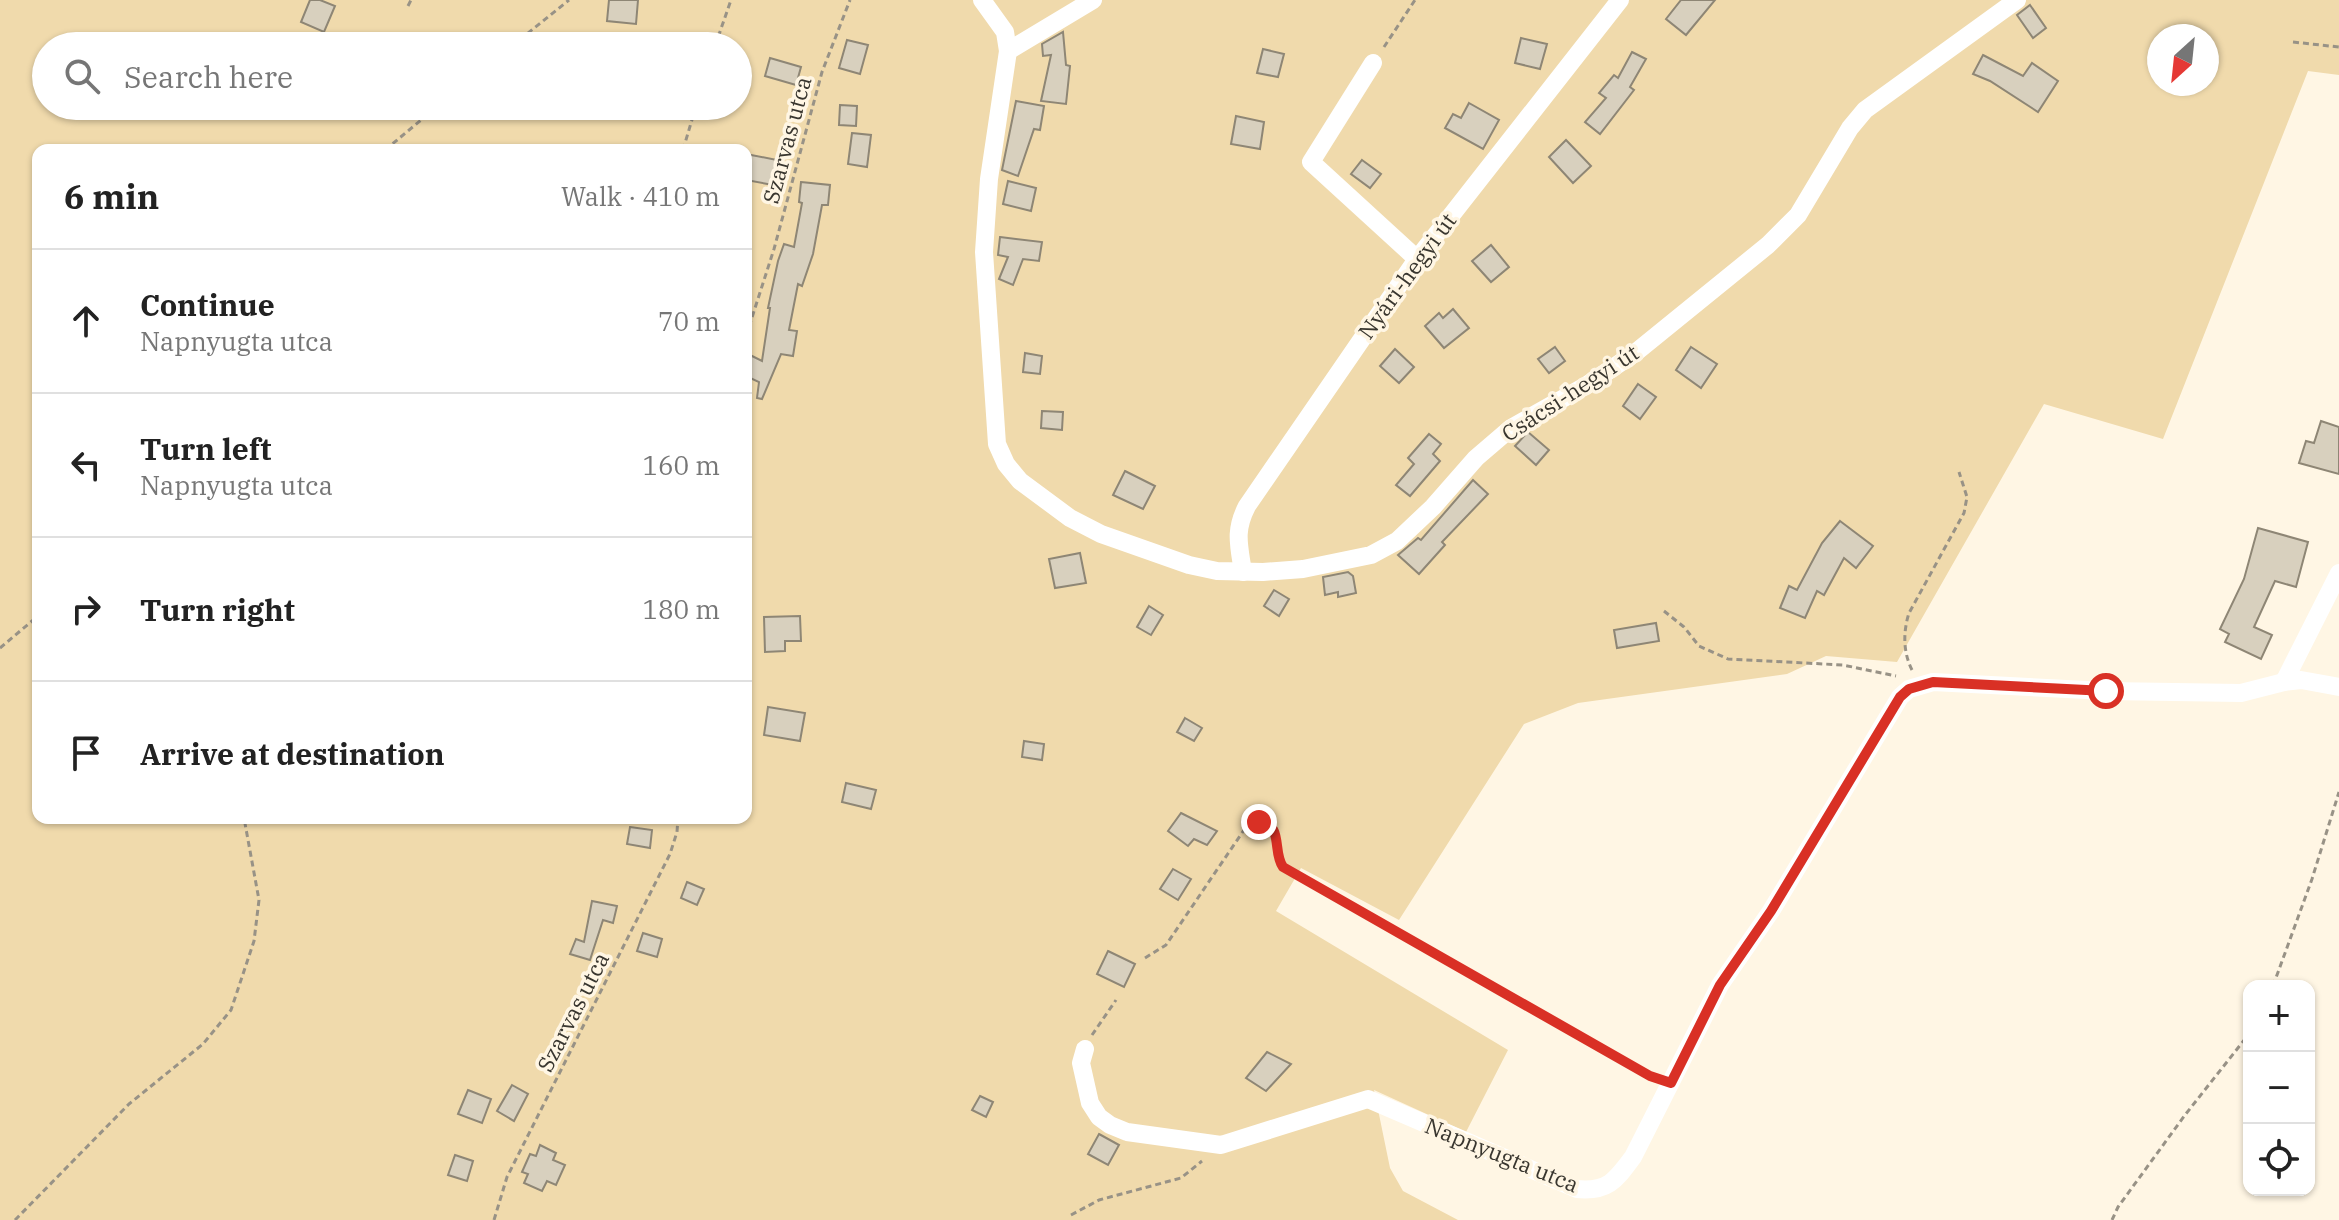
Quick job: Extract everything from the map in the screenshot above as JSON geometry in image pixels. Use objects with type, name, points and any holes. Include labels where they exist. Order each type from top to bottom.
[{"type":"street","points":[[982,0],[1005,32],[1008,51],[1093,0]]},
{"type":"street","name":"Nyári-hegyi út","points":[[1243,572],[1237,532],[1247,506],[1417,259],[1620,0]]},
{"type":"street","name":"Csácsi-hegyi út","points":[[1008,51],[989,179],[984,252],[995,430],[997,444],[1006,464],[1020,481],[1044,500],[1101,534],[1189,565],[1243,572],[1303,569],[1371,555],[1397,541],[1433,507],[1476,458],[1511,428],[1587,385],[1635,353],[1768,245],[1798,215],[1850,128],[1865,110],[2017,0]]},
{"type":"street","points":[[1373,63],[1311,162],[1417,259]]},
{"type":"street","points":[[2284,682],[2339,573]]},
{"type":"street","points":[[1922,683],[2241,693],[2301,680],[2339,687]]},
{"type":"street","name":"Napnyugta utca","points":[[1085,1049],[1081,1063],[1090,1103],[1099,1117],[1127,1132],[1221,1145],[1368,1099],[1577,1189],[1595,1191],[1620,1175],[1633,1157],[1720,985],[1771,911],[1900,697],[1922,683]]},
{"type":"path","points":[[408,6],[411,0]]},
{"type":"path","points":[[529,32],[569,0]]},
{"type":"path","points":[[720,32],[731,0]]},
{"type":"path","name":"Szarvas utca","points":[[752,317],[774,249],[822,72],[850,0]]},
{"type":"path","points":[[1373,63],[1415,0]]},
{"type":"path","points":[[2293,42],[2339,47]]},
{"type":"path","points":[[392,144],[421,120]]},
{"type":"path","points":[[685,144],[692,120]]},
{"type":"path","points":[[1922,683],[1906,659],[1904,629],[1909,613],[1964,513],[1967,497],[1959,472]]},
{"type":"path","points":[[1664,611],[1684,627],[1699,646],[1728,659],[1843,665],[1922,683]]},
{"type":"path","points":[[0,648],[32,621]]},
{"type":"path","points":[[2275,980],[2339,792]]},
{"type":"path","points":[[1145,958],[1166,945],[1246,827],[1268,822],[1275,829],[1278,859],[1283,867],[1650,1076],[1671,1083]]},
{"type":"path","points":[[15,1220],[129,1104],[203,1044],[231,1010],[254,941],[259,900],[245,824]]},
{"type":"path","name":"Szarvas utca","points":[[494,1220],[507,1177],[670,854],[678,824]]},
{"type":"path","points":[[1085,1049],[1116,1000]]},
{"type":"path","points":[[2112,1220],[2118,1207],[2185,1115],[2243,1042]]},
{"type":"path","points":[[1071,1215],[1099,1200],[1181,1178],[1221,1145]]},
{"type":"shaded area","points":[[0,0],[2339,0],[2339,75],[2308,71],[2163,439],[2044,404],[1897,662],[1826,656],[1787,674],[1578,703],[1524,724],[1399,920],[1301,868],[1276,911],[1508,1050],[1466,1132],[1374,1090],[1390,1168],[1403,1191],[1458,1220],[0,1220]]},
{"type":"building","points":[[310,0],[335,6],[324,32],[301,22]]},
{"type":"building","points":[[609,0],[638,0],[636,24],[607,21]]},
{"type":"building","points":[[1681,0],[1715,0],[1686,35],[1666,19]]},
{"type":"building","points":[[2030,5],[2046,28],[2033,38],[2017,15]]},
{"type":"building","points":[[1063,32],[1066,65],[1070,66],[1066,104],[1041,101],[1051,55],[1043,56],[1042,44]]},
{"type":"building","points":[[1521,38],[1547,44],[1540,69],[1515,63]]},
{"type":"building","points":[[847,40],[868,45],[860,74],[839,68]]},
{"type":"building","points":[[1263,49],[1284,54],[1278,77],[1257,73]]},
{"type":"building","points":[[1632,52],[1646,59],[1630,87],[1634,90],[1600,134],[1585,122],[1606,98],[1599,93],[1614,75],[1618,78]]},
{"type":"building","points":[[1983,55],[2023,76],[2032,63],[2058,81],[2038,112],[1990,81],[1973,74]]},
{"type":"building","points":[[770,58],[801,67],[796,85],[765,76]]},
{"type":"building","points":[[1016,101],[1044,106],[1040,130],[1034,129],[1018,176],[1002,170]]},
{"type":"building","points":[[1469,103],[1499,120],[1483,149],[1445,128],[1453,114],[1461,118]]},
{"type":"building","points":[[840,105],[857,106],[856,126],[839,125]]},
{"type":"building","points":[[1236,116],[1264,122],[1260,149],[1231,144]]},
{"type":"building","points":[[852,133],[871,135],[867,167],[848,164]]},
{"type":"building","points":[[1566,140],[1591,166],[1573,183],[1549,157]]},
{"type":"building","points":[[752,155],[777,160],[773,185],[752,181]]},
{"type":"building","points":[[1362,160],[1381,174],[1370,188],[1351,174]]},
{"type":"building","points":[[1008,181],[1036,188],[1031,211],[1003,204]]},
{"type":"building","points":[[801,182],[830,185],[828,205],[822,205],[813,254],[802,286],[798,284],[789,330],[797,331],[793,356],[781,354],[762,399],[757,398],[759,382],[752,379],[752,356],[762,361],[768,308],[778,261],[784,244],[794,247],[802,203],[799,202]]},
{"type":"building","points":[[1000,237],[1042,242],[1039,261],[1023,259],[1013,285],[999,279],[1008,257],[998,255]]},
{"type":"building","points":[[1491,245],[1509,267],[1491,282],[1472,261]]},
{"type":"building","points":[[1453,309],[1469,328],[1444,348],[1425,326],[1439,313],[1443,318]]},
{"type":"building","points":[[1555,347],[1565,361],[1549,373],[1538,359]]},
{"type":"building","points":[[1691,347],[1717,364],[1701,388],[1676,370]]},
{"type":"building","points":[[1395,349],[1414,367],[1399,383],[1380,366]]},
{"type":"building","points":[[1025,353],[1042,356],[1040,374],[1023,372]]},
{"type":"building","points":[[1638,384],[1656,397],[1640,419],[1623,406]]},
{"type":"building","points":[[1042,411],[1063,412],[1062,430],[1041,428]]},
{"type":"building","points":[[2321,421],[2339,427],[2339,474],[2299,463],[2306,441],[2314,443]]},
{"type":"building","points":[[1528,432],[1549,450],[1536,465],[1515,446]]},
{"type":"building","points":[[1429,434],[1441,444],[1433,454],[1440,461],[1410,496],[1396,485],[1414,464],[1408,458]]},
{"type":"building","points":[[1125,471],[1155,486],[1143,509],[1113,495]]},
{"type":"building","points":[[1473,480],[1488,494],[1442,542],[1445,545],[1419,574],[1398,555],[1418,538],[1421,540]]},
{"type":"building","points":[[1840,521],[1873,546],[1856,568],[1844,558],[1824,595],[1817,591],[1805,618],[1780,608],[1789,586],[1797,590],[1822,543]]},
{"type":"building","points":[[2258,528],[2308,542],[2296,587],[2275,581],[2254,627],[2272,635],[2261,659],[2225,642],[2229,634],[2220,629],[2244,579]]},
{"type":"building","points":[[1080,553],[1086,583],[1055,588],[1049,559]]},
{"type":"building","points":[[1348,572],[1353,576],[1356,593],[1338,597],[1338,592],[1325,595],[1323,577]]},
{"type":"building","points":[[1274,590],[1289,599],[1279,616],[1264,606]]},
{"type":"building","points":[[1149,606],[1163,615],[1151,635],[1137,627]]},
{"type":"building","points":[[800,616],[801,641],[785,641],[785,651],[765,652],[764,617]]},
{"type":"building","points":[[1656,623],[1659,641],[1617,648],[1614,630]]},
{"type":"building","points":[[768,707],[805,713],[800,741],[764,735]]},
{"type":"building","points":[[1185,718],[1202,728],[1194,741],[1177,732]]},
{"type":"building","points":[[1024,741],[1044,744],[1042,760],[1022,757]]},
{"type":"building","points":[[846,783],[876,790],[871,809],[842,802]]},
{"type":"building","points":[[1181,813],[1217,831],[1207,845],[1194,839],[1188,846],[1168,831]]},
{"type":"building","points":[[630,827],[652,830],[650,848],[627,844]]},
{"type":"building","points":[[1173,869],[1191,879],[1178,900],[1160,889]]},
{"type":"building","points":[[687,882],[704,889],[697,905],[681,898]]},
{"type":"building","points":[[592,901],[617,906],[613,923],[603,920],[590,960],[570,954],[576,939],[584,942]]},
{"type":"building","points":[[643,933],[662,939],[657,957],[637,951]]},
{"type":"building","points":[[1108,951],[1135,964],[1124,987],[1097,974]]},
{"type":"building","points":[[1267,1052],[1291,1064],[1266,1091],[1246,1078]]},
{"type":"building","points":[[512,1085],[528,1094],[514,1121],[497,1111]]},
{"type":"building","points":[[468,1090],[491,1099],[482,1123],[458,1114]]},
{"type":"building","points":[[980,1096],[993,1102],[986,1117],[972,1110]]},
{"type":"building","points":[[1099,1134],[1119,1145],[1108,1165],[1088,1154]]},
{"type":"building","points":[[540,1145],[556,1153],[553,1160],[565,1165],[556,1185],[547,1181],[542,1191],[524,1183],[528,1174],[522,1172],[530,1154],[536,1156]]},
{"type":"building","points":[[455,1155],[473,1161],[467,1181],[448,1175]]},
{"type":"route","points":[[1259,822],[1268,822],[1275,829],[1278,859],[1283,867],[1650,1076],[1671,1083],[1720,985],[1771,911],[1900,697],[1922,683],[1933,682],[2106,691]]}]
